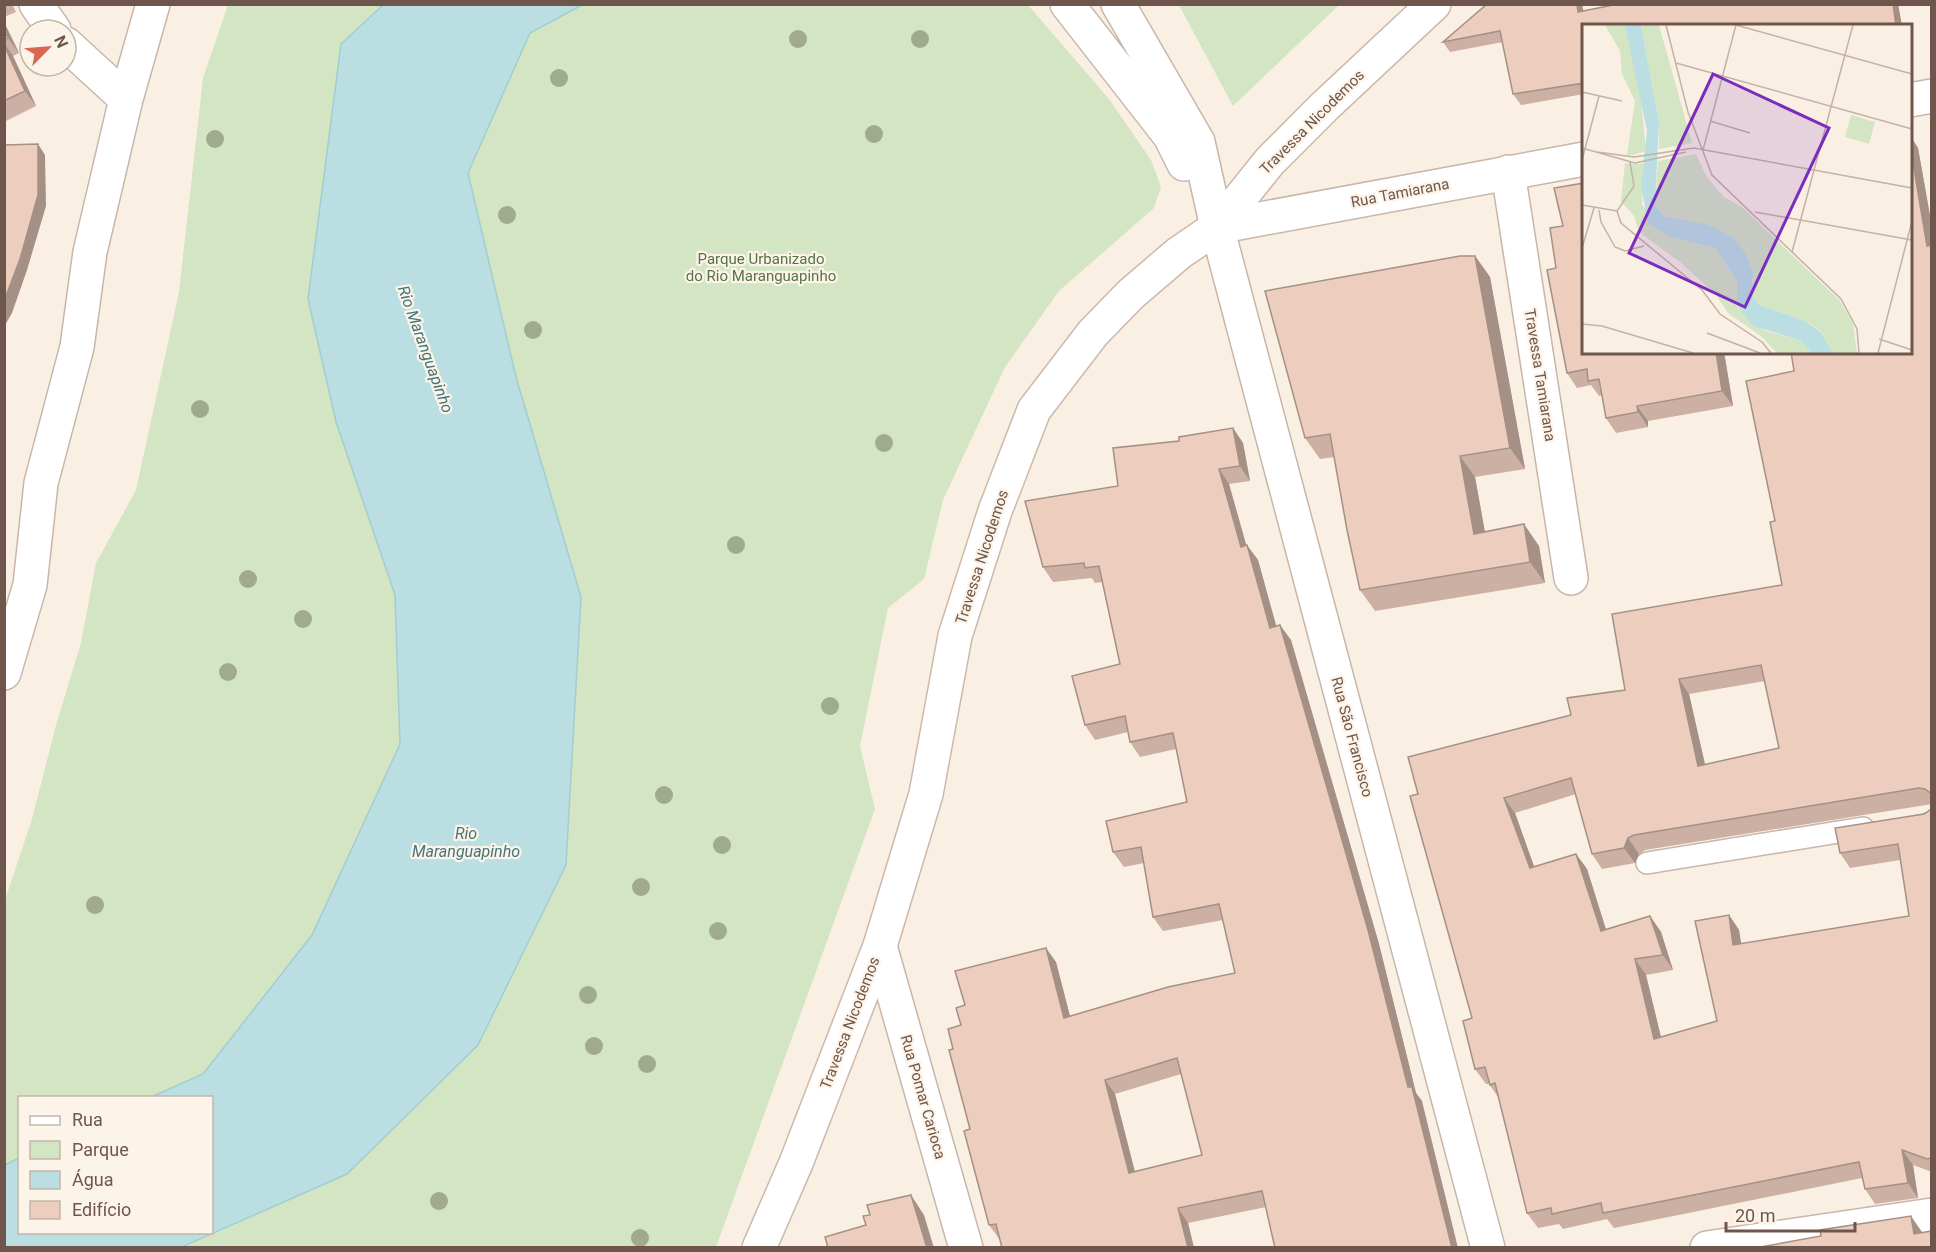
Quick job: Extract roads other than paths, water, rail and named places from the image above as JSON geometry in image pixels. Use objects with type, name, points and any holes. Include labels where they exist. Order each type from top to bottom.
[{"type":"street","points":[[36,4],[46,18]]},
{"type":"street","points":[[4,673],[30,585],[41,483],[77,347],[90,252],[126,99],[153,4]]},
{"type":"street","points":[[1067,4],[1170,136],[1217,227]]},
{"type":"street","points":[[1118,4],[1198,142],[1217,227]]},
{"type":"street","name":"Travessa Nicodemos","points":[[759,1248],[796,1163],[880,946],[926,794],[956,636],[995,511],[1034,410],[1093,333],[1131,294],[1179,253],[1217,227],[1270,161],[1434,4]]},
{"type":"street","points":[[78,55],[126,99]]},
{"type":"street","points":[[1912,100],[1932,96]]},
{"type":"street","name":"Rua Tamiarana","points":[[1217,227],[1582,159]]},
{"type":"street","name":"Travessa Tamiarana","points":[[1508,172],[1571,578]]},
{"type":"street","name":"Rua São Francisco","points":[[1217,227],[1488,1248]]},
{"type":"street","name":"Rua Pomar Carioca","points":[[880,946],[966,1248]]},
{"type":"street","points":[[1707,1248],[1932,1215]]},
{"type":"lane","points":[[1647,862],[1887,824]]},
{"type":"water","name":"Rio Maranguapinho","points":[[384,4],[582,5],[530,33],[468,173],[516,377],[581,597],[566,865],[478,1045],[347,1174],[213,1233],[213,1096],[153,1096],[203,1074],[312,935],[400,744],[395,595],[336,422],[308,299],[341,44]]},
{"type":"water","name":"Rio Maranguapinho","points":[[18,1158],[18,1234],[211,1234],[182,1247],[5,1247],[5,1165]]},
{"type":"park label","name":"Parque Urbanizado do Rio Maranguapinho","points":[[761,268]]}]
